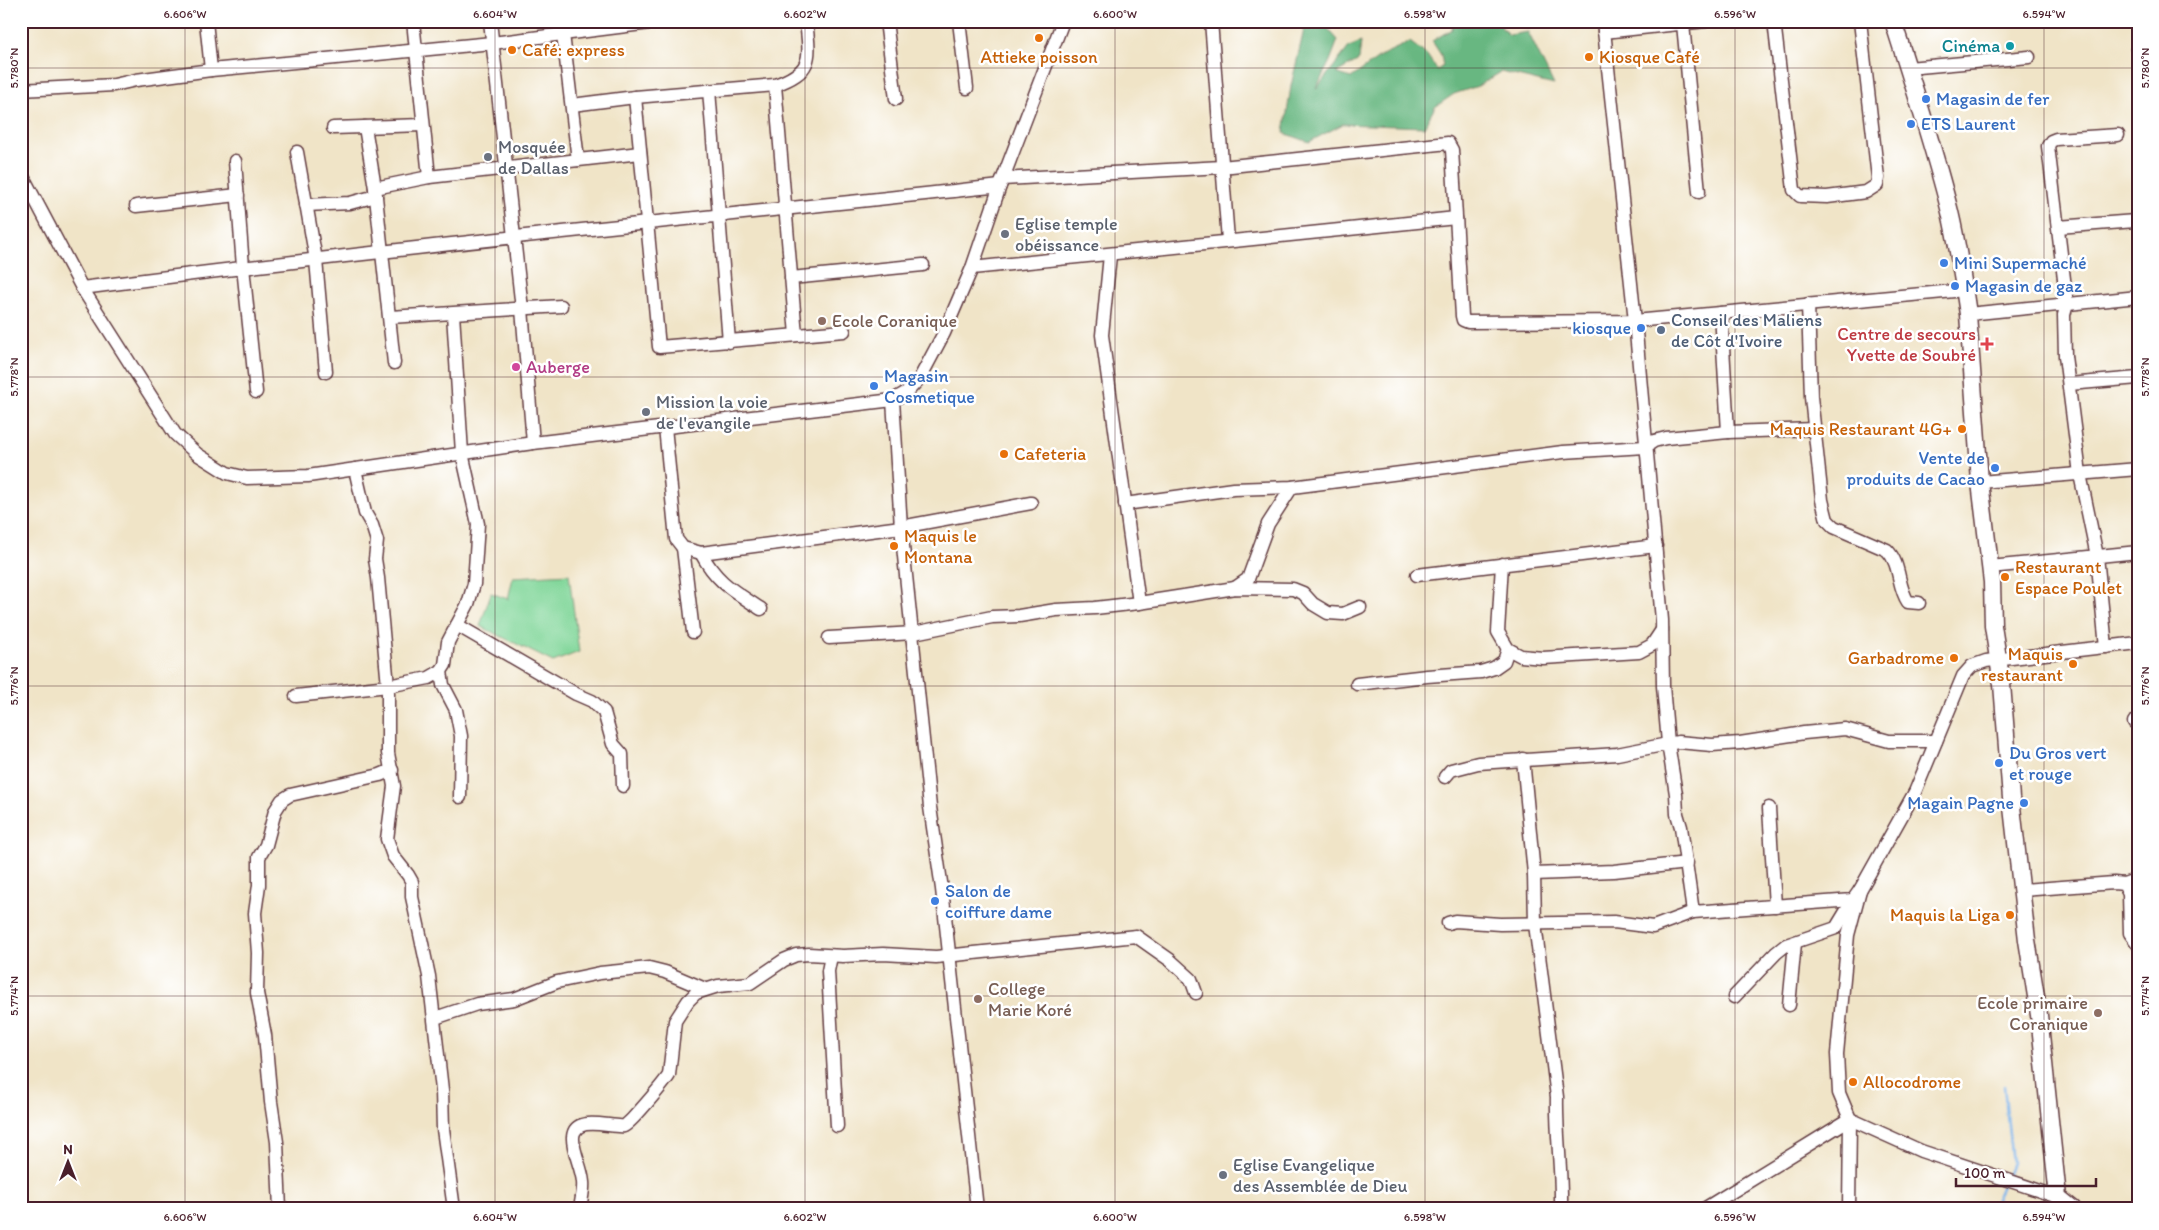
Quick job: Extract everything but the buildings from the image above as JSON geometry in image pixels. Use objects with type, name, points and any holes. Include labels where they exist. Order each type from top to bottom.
[{"type":"main road","points":[[1893,21],[1950,213],[1965,290],[1980,482],[1990,567],[1993,626],[2022,890],[2040,1025],[2058,1197],[2073,1209]]},
{"type":"street","points":[[206,21],[211,70]]},
{"type":"street","points":[[413,21],[422,125],[429,177]]},
{"type":"street","points":[[490,21],[522,310],[533,443]]},
{"type":"street","points":[[21,90],[114,85],[136,80],[211,70],[492,43],[622,24],[666,21]]},
{"type":"street","points":[[572,105],[635,97],[775,85],[801,73],[807,63],[809,49],[806,21]]},
{"type":"street","points":[[886,21],[896,99]]},
{"type":"street","points":[[960,21],[967,88]]},
{"type":"street","points":[[21,173],[82,288],[175,434],[197,454],[227,473],[247,478],[308,476],[533,443],[893,400],[908,392],[920,378],[944,333],[972,268],[1002,182],[1063,21]]},
{"type":"street","points":[[1211,21],[1228,240]]},
{"type":"street","points":[[1693,912],[1668,743],[1663,686],[1662,630],[1656,546],[1645,447],[1635,321],[1603,27],[1683,24],[1706,21]]},
{"type":"street","points":[[1774,21],[1794,190],[1800,196],[1827,198],[1866,192],[1877,185],[1878,178],[1860,21]]},
{"type":"street","points":[[1683,24],[1699,192]]},
{"type":"street","points":[[563,34],[578,160]]},
{"type":"street","points":[[1908,68],[2029,56]]},
{"type":"street","points":[[775,85],[796,335]]},
{"type":"street","points":[[709,90],[729,342]]},
{"type":"street","points":[[635,97],[659,347],[844,331]]},
{"type":"street","points":[[333,128],[422,125]]},
{"type":"street","points":[[365,127],[376,192],[394,362]]},
{"type":"street","points":[[2106,646],[2097,556],[2080,474],[2065,356],[2064,315],[2067,304],[2048,146],[2051,141],[2118,135]]},
{"type":"street","points":[[82,288],[243,267],[513,236],[786,209],[1002,182],[1222,166],[1448,143],[1452,150],[1463,320],[1468,322],[1635,321],[1965,290]]},
{"type":"street","points":[[297,152],[316,260],[326,372]]},
{"type":"street","points":[[306,205],[350,203],[376,192],[429,177],[640,153]]},
{"type":"street","points":[[235,161],[243,267],[256,392]]},
{"type":"street","points":[[136,206],[238,195]]},
{"type":"street","points":[[972,268],[1110,255],[1228,240],[1456,218]]},
{"type":"street","points":[[2058,227],[2135,221]]},
{"type":"street","points":[[1110,255],[1102,335],[1139,603]]},
{"type":"street","points":[[791,278],[923,265]]},
{"type":"street","points":[[1968,314],[2138,297]]},
{"type":"street","points":[[1808,304],[1811,397],[1822,500],[1826,520],[1834,527],[1887,550],[1894,556],[1903,594],[1908,602],[1919,603]]},
{"type":"street","points":[[390,317],[522,310],[560,306]]},
{"type":"street","points":[[1721,313],[1728,432]]},
{"type":"street","points":[[296,696],[388,686],[429,678],[441,671],[445,665],[448,642],[468,604],[472,590],[478,548],[478,524],[462,453],[453,314]]},
{"type":"street","points":[[2069,384],[2138,378]]},
{"type":"street","points":[[893,400],[901,527],[914,633],[930,806],[942,888],[977,1209]]},
{"type":"street","points":[[665,427],[676,539],[683,548],[693,632]]},
{"type":"street","points":[[1125,504],[1233,489],[1292,487],[1563,452],[1645,447],[1654,441],[1666,438],[1728,432],[1814,429]]},
{"type":"street","points":[[355,469],[365,513],[372,525],[377,541],[375,560],[388,686],[388,753],[392,770],[393,798],[386,839],[393,856],[412,882],[412,897],[429,976],[435,1018],[442,1090],[443,1129],[454,1209]]},
{"type":"street","points":[[1980,482],[2138,469]]},
{"type":"street","points":[[1235,588],[1248,579],[1268,524],[1292,487]]},
{"type":"street","points":[[683,548],[701,553],[901,527],[1031,504]]},
{"type":"street","points":[[1417,575],[1656,546]]},
{"type":"street","points":[[1990,567],[2138,552]]},
{"type":"street","points":[[701,553],[710,570],[719,580],[761,609]]},
{"type":"street","points":[[1502,564],[1498,632],[1508,649],[1521,656],[1543,658],[1621,655],[1639,652],[1652,644],[1662,630]]},
{"type":"street","points":[[829,638],[914,633],[992,617],[1019,616],[1056,610],[1139,603],[1235,588],[1293,589],[1303,593],[1313,604],[1328,613],[1343,614],[1360,607]]},
{"type":"street","points":[[457,625],[576,694],[592,701],[604,712],[615,748],[622,754],[623,786]]},
{"type":"street","points":[[1734,997],[1786,945],[1836,928],[1857,895],[1915,792],[1963,676],[1972,666],[1998,659],[2138,643]]},
{"type":"street","points":[[1357,684],[1481,672],[1494,668],[1504,661],[1508,649]]},
{"type":"street","points":[[441,671],[443,685],[456,710],[461,736],[460,797]]},
{"type":"street","points":[[1445,777],[1451,770],[1478,763],[1623,753],[1678,742],[1712,745],[1845,729],[1889,741],[1936,741]]},
{"type":"street","points":[[1524,759],[1534,874],[1535,924],[1557,1097],[1556,1122],[1562,1180],[1562,1209]]},
{"type":"street","points":[[280,1209],[278,1142],[270,1102],[265,1035],[257,993],[258,954],[255,913],[259,885],[259,857],[266,845],[275,811],[282,800],[290,795],[380,775],[392,770]]},
{"type":"street","points":[[1769,808],[1775,906]]},
{"type":"street","points":[[1534,874],[1614,871],[1687,863]]},
{"type":"street","points":[[2022,890],[2114,883],[2124,884],[2138,879]]},
{"type":"street","points":[[2124,884],[2129,894],[2130,933],[2138,944]]},
{"type":"street","points":[[1448,923],[1455,921],[1535,924],[1614,922],[1653,927],[1693,912],[1775,906],[1857,895]]},
{"type":"street","points":[[1850,1209],[1850,1119],[1839,1093],[1837,1054],[1848,935],[1857,895]]},
{"type":"street","points":[[580,1209],[583,1183],[574,1147],[573,1137],[575,1131],[579,1127],[588,1124],[624,1126],[632,1122],[668,1075],[675,1021],[688,1001],[696,993],[705,989],[750,982],[784,960],[809,954],[831,956],[884,954],[936,957],[1136,936],[1170,960],[1191,979],[1196,993]]},
{"type":"street","points":[[1789,1005],[1795,943]]},
{"type":"street","points":[[831,956],[828,971],[836,1126]]},
{"type":"street","points":[[435,1018],[477,1004],[514,999],[556,982],[600,973],[649,968],[665,972],[705,989]]},
{"type":"street","points":[[1850,1119],[1921,1151],[2058,1197]]},
{"type":"street","points":[[1704,1209],[1850,1119]]},
{"type":"green space","points":[[1452,21],[1505,21],[1501,27],[1509,35],[1528,32],[1554,85],[1501,72],[1478,86],[1454,94],[1435,107],[1424,127],[1343,124],[1309,142],[1284,133],[1291,86],[1305,25],[1323,23],[1338,40],[1316,89],[1349,47],[1361,42],[1359,60],[1336,73],[1351,78],[1384,54],[1410,42],[1427,55],[1437,70],[1443,66],[1441,55],[1432,41],[1452,29]]},
{"type":"green space","points":[[569,574],[579,652],[553,662],[480,626],[491,593],[508,599],[513,577]]},
{"type":"waterway","points":[[2004,1086],[2012,1163],[2007,1176]]},
{"type":"waterway","points":[[1992,1209],[2003,1183]]},
{"type":"place","name":"Attieke poisson","points":[[1039,38]]},
{"type":"place","name":"Cinéma","points":[[2010,46]]},
{"type":"place","name":"Café: express","points":[[512,50]]},
{"type":"place","name":"Kiosque Café","points":[[1589,57]]},
{"type":"place","name":"Magasin de fer","points":[[1926,99]]},
{"type":"place","name":"ETS Laurent","points":[[1911,124]]},
{"type":"place","name":"Mosquée de Dallas","points":[[488,157]]},
{"type":"place","name":"Eglise temple obéissance","points":[[1005,234]]},
{"type":"place","name":"Mini Supermaché","points":[[1944,263]]},
{"type":"place","name":"Magasin de gaz","points":[[1955,286]]},
{"type":"place","name":"Ecole Coranique","points":[[822,321]]},
{"type":"place","name":"kiosque","points":[[1641,328]]},
{"type":"place","name":"Conseil des Maliens de Côt d'Ivoire","points":[[1661,330]]},
{"type":"place","name":"Centre de secours Yvette de Soubré","points":[[1987,344]]},
{"type":"place","name":"Auberge","points":[[516,367]]},
{"type":"place","name":"Magasin Cosmetique","points":[[874,386]]},
{"type":"place","name":"Mission la voie de l'evangile","points":[[646,412]]},
{"type":"place","name":"Maquis Restaurant 4G+","points":[[1962,429]]},
{"type":"place","name":"Cafeteria","points":[[1004,454]]},
{"type":"place","name":"Vente de produits de Cacao","points":[[1995,468]]},
{"type":"place","name":"Maquis le Montana","points":[[894,546]]},
{"type":"place","name":"Restaurant Espace Poulet","points":[[2005,577]]},
{"type":"place","name":"Garbadrome","points":[[1954,658]]},
{"type":"place","name":"Maquis restaurant","points":[[2073,664]]},
{"type":"place","name":"Du Gros vert et rouge","points":[[1999,763]]},
{"type":"place","name":"Magain Pagne","points":[[2024,803]]},
{"type":"place","name":"Salon de coiffure dame","points":[[935,901]]},
{"type":"place","name":"Maquis la Liga","points":[[2010,915]]},
{"type":"place","name":"College Marie Koré","points":[[978,999]]},
{"type":"place","name":"Ecole primaire Coranique","points":[[2098,1013]]},
{"type":"place","name":"Allocodrome","points":[[1853,1082]]},
{"type":"place","name":"Eglise Evangelique des Assemblée de Dieu","points":[[1223,1175]]}]
